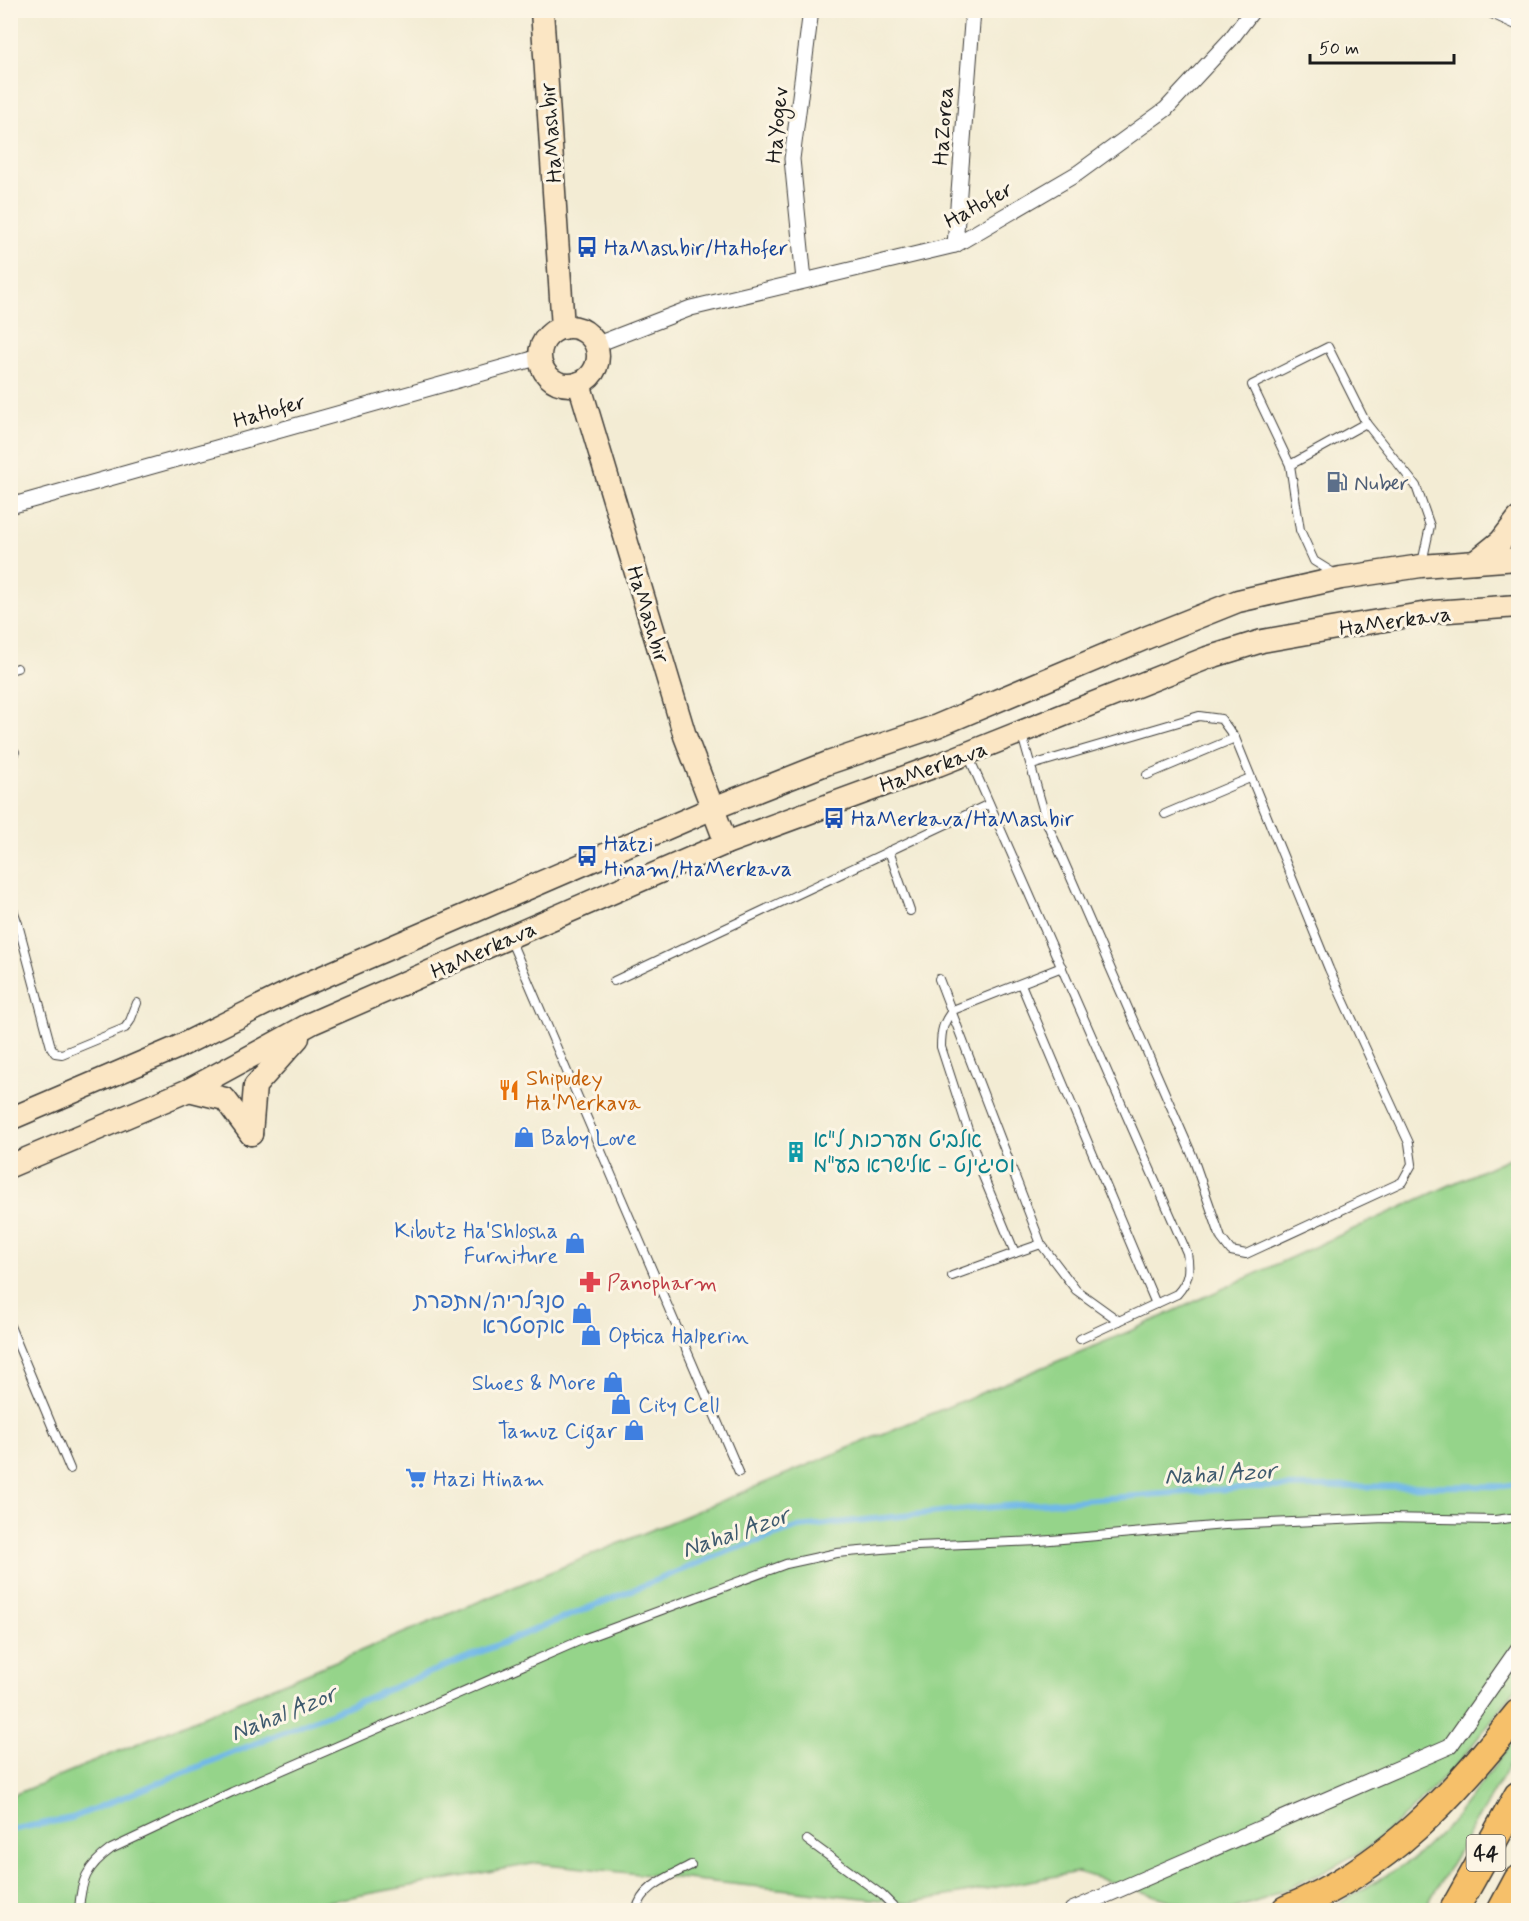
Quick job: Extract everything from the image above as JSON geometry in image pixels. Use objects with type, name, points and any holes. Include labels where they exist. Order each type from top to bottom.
[{"type":"highway","points":[[1286,1911],[1357,1873],[1406,1838],[1461,1784],[1518,1714]]},
{"type":"highway","name":"44","points":[[1454,1911],[1518,1796]]},
{"type":"highway","name":"44","points":[[1502,1911],[1518,1880]]},
{"type":"street","name":"HaMashbir","points":[[542,10],[563,328]]},
{"type":"street","name":"HaYogev","points":[[804,280],[792,159],[811,10]]},
{"type":"street","name":"HaZorea","points":[[955,245],[973,10]]},
{"type":"street","name":"HaHofer","points":[[595,345],[691,308],[955,245],[1078,172],[1166,109],[1230,40],[1253,10]]},
{"type":"street","points":[[563,328],[582,331],[595,345],[597,363],[593,371],[579,383],[562,384],[553,380],[542,367],[540,357],[546,338],[563,328]]},
{"type":"street","name":"HaHofer","points":[[10,506],[540,357]]},
{"type":"street","name":"HaMashbir","points":[[579,383],[685,736],[711,809],[726,843]]},
{"type":"street","points":[[1475,562],[1501,542],[1518,519]]},
{"type":"street","name":"HaMerkava","points":[[10,1119],[176,1048],[308,984],[711,809],[828,763],[937,726],[1238,601],[1341,578],[1421,566],[1518,559]]},
{"type":"street","name":"HaMerkava","points":[[10,1166],[189,1090],[312,1023],[726,843],[967,754],[1207,658],[1262,641],[1434,612],[1518,606]]},
{"type":"street","points":[[189,1090],[225,1099],[251,1134],[255,1086],[312,1023]]},
{"type":"street","points":[[1072,1911],[1450,1746],[1518,1649]]},
{"type":"lane","points":[[1483,10],[1518,26]]},
{"type":"lane","points":[[1341,578],[1314,561],[1300,530],[1290,465],[1252,385],[1328,347],[1366,423],[1416,486],[1430,526],[1421,566]]},
{"type":"lane","points":[[1290,465],[1366,423]]},
{"type":"lane","points":[[1021,732],[1047,823],[1192,1155],[1221,1238],[1231,1251],[1246,1254],[1402,1182],[1412,1164],[1409,1143],[1329,969],[1235,738],[1221,719],[1199,716],[1032,765]]},
{"type":"lane","points":[[1147,775],[1235,738]]},
{"type":"lane","points":[[967,754],[1187,1253],[1190,1266],[1187,1284],[1177,1294],[1080,1339]]},
{"type":"lane","points":[[1165,814],[1250,778]]},
{"type":"lane","points":[[614,981],[989,804]]},
{"type":"lane","points":[[889,851],[910,911]]},
{"type":"lane","points":[[10,901],[14,925],[51,1047],[55,1053],[62,1054],[125,1028],[130,1022],[136,1003]]},
{"type":"lane","points":[[510,937],[739,1472]]},
{"type":"lane","points":[[1015,1253],[983,1176],[941,1047],[941,1031],[946,1018],[953,1010],[1062,967]]},
{"type":"lane","points":[[939,979],[953,1010],[975,1078],[1041,1244],[1076,1290],[1119,1321]]},
{"type":"lane","points":[[1021,984],[1156,1304]]},
{"type":"lane","points":[[952,1276],[1041,1244]]},
{"type":"lane","points":[[10,1326],[70,1469]]},
{"type":"lane","points":[[79,1911],[81,1886],[94,1861],[111,1849],[232,1792],[586,1638],[786,1564],[837,1554],[906,1547],[1039,1541],[1225,1525],[1385,1518],[1495,1520],[1518,1517]]},
{"type":"lane","points":[[807,1840],[882,1895],[897,1911]]},
{"type":"lane","points":[[637,1911],[639,1900],[646,1891],[691,1865]]},
{"type":"green space","points":[[1518,1154],[1518,1686],[1461,1760],[1407,1814],[1367,1848],[1322,1873],[1264,1899],[1230,1910],[1201,1910],[1078,1872],[909,1903],[537,1863],[280,1910],[11,1910],[11,1796],[1128,1332]]},
{"type":"green space","points":[[1518,1735],[1518,1750],[1424,1910],[1328,1910],[1412,1860],[1451,1823]]},
{"type":"waterway","name":"Nahal Azor","points":[[10,1830],[72,1818],[726,1552],[799,1527],[968,1509],[1251,1487],[1503,1486],[1518,1484]]},
{"type":"place","name":"HaMashbir/HaHofer","points":[[587,247]]},
{"type":"place","name":"Nuber","points":[[1337,482]]},
{"type":"place","name":"HaMerkava/HaMashbir","points":[[834,818]]},
{"type":"place","name":"Hatzi Hinam/HaMerkava","points":[[587,856]]},
{"type":"place","name":"Shipudey Ha'Merkava","points":[[509,1090]]},
{"type":"place","name":"Baby Love","points":[[524,1137]]},
{"type":"place","name":"אלביט מערכות ל\"א וסיגינט - אלישרא בע\"מ","points":[[796,1152]]},
{"type":"place","name":"Kibutz Ha'Shlosha Furniture","points":[[575,1243]]},
{"type":"place","name":"Panopharm","points":[[590,1282]]},
{"type":"place","name":"סנדלריה/מתפרת אקסטרא","points":[[582,1313]]},
{"type":"place","name":"Optica Halperin","points":[[591,1335]]},
{"type":"place","name":"Shoes & More","points":[[613,1382]]},
{"type":"place","name":"City Cell","points":[[621,1404]]},
{"type":"place","name":"Tamuz Cigar","points":[[634,1430]]},
{"type":"place","name":"Hazi Hinam","points":[[416,1478]]}]
